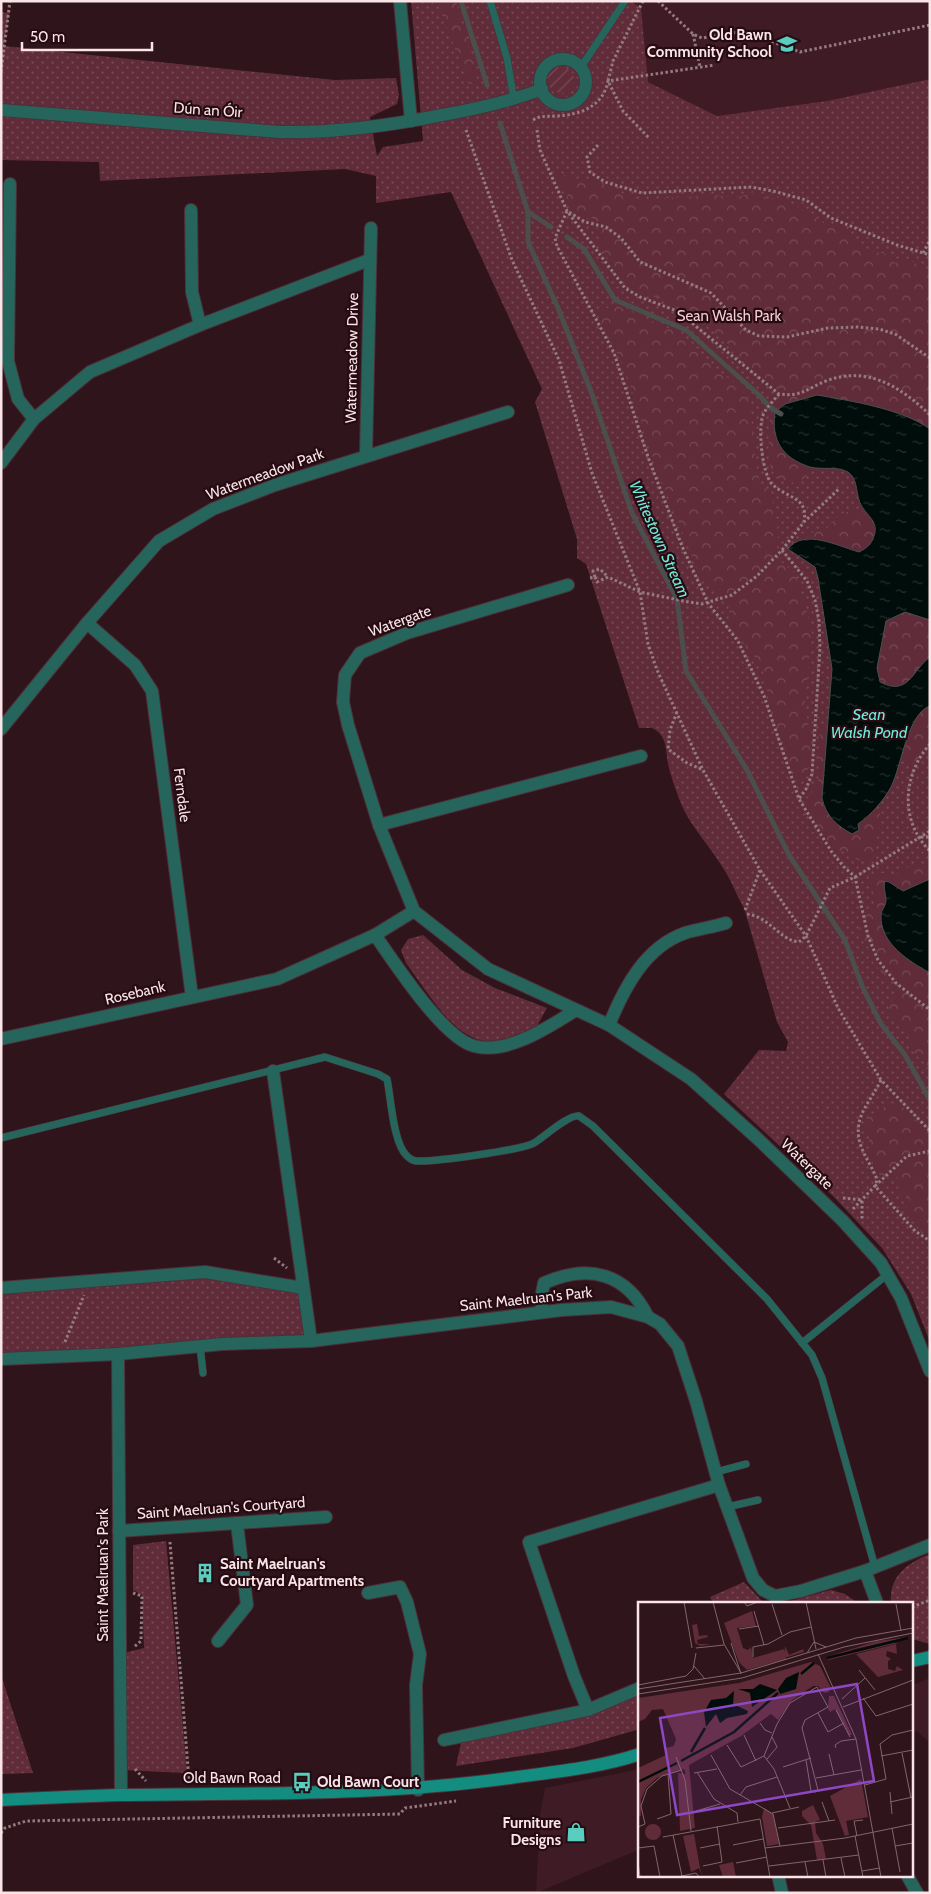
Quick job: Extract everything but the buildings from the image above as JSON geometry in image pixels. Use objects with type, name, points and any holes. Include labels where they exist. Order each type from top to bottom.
[{"type":"main road","points":[[914,1661],[930,1657]]},
{"type":"main road","name":"Old Bawn Road","points":[[1,1800],[121,1795],[302,1794],[418,1790],[559,1772],[619,1761],[638,1755]]},
{"type":"street","points":[[400,1],[411,121]]},
{"type":"street","points":[[568,59],[581,67],[586,81],[586,88],[578,100],[564,105],[556,104],[545,96],[542,89],[542,74],[552,62],[568,59]]},
{"type":"street","name":"Dún an Óir","points":[[1,110],[280,132],[318,133],[370,128],[514,101],[542,89]]},
{"type":"street","points":[[10,184],[8,360],[18,399],[34,419]]},
{"type":"street","points":[[190,210],[192,292],[200,325]]},
{"type":"street","name":"Watermeadow Drive","points":[[366,456],[371,228]]},
{"type":"street","name":"Watermeadow Drive","points":[[1,463],[34,419],[90,372],[200,325],[369,260]]},
{"type":"street","name":"Watermeadow Park","points":[[1,729],[87,623],[159,541],[213,509],[275,485],[508,412]]},
{"type":"street","name":"Watergate","points":[[568,585],[407,633],[360,653],[345,675],[343,702],[379,825],[414,911],[488,969],[609,1025],[691,1079],[750,1132],[872,1251],[888,1274],[901,1298],[930,1371]]},
{"type":"street","name":"Ferndale","points":[[87,623],[135,665],[152,691],[192,997]]},
{"type":"street","points":[[379,825],[641,756]]},
{"type":"street","points":[[414,911],[375,935],[433,1011],[457,1037],[474,1046],[494,1046],[521,1041],[576,1010]]},
{"type":"street","points":[[609,1025],[620,999],[647,956],[683,934],[726,923]]},
{"type":"street","name":"Rosebank","points":[[1,1039],[277,979],[375,935]]},
{"type":"street","points":[[273,1071],[310,1341]]},
{"type":"street","points":[[1,1288],[205,1272],[303,1288]]},
{"type":"street","points":[[542,1312],[541,1299],[544,1283],[564,1274],[600,1273],[624,1286],[640,1300],[648,1317]]},
{"type":"street","name":"Saint Maelruan's Park","points":[[1,1359],[118,1354],[200,1346],[310,1341],[542,1312],[611,1307],[648,1317],[660,1324],[678,1346],[727,1507],[753,1578],[763,1590],[775,1596],[801,1591],[870,1569]]},
{"type":"street","name":"Saint Maelruan's Park","points":[[118,1354],[121,1795]]},
{"type":"street","points":[[588,1710],[574,1676],[528,1542],[720,1485]]},
{"type":"street","name":"Saint Maelruan's Courtyard","points":[[119,1531],[173,1533],[237,1524],[326,1517]]},
{"type":"street","points":[[218,1641],[247,1606],[237,1524]]},
{"type":"street","points":[[877,1602],[870,1569],[930,1545]]},
{"type":"street","points":[[368,1594],[400,1587],[420,1654],[416,1685],[418,1790]]},
{"type":"street","points":[[444,1740],[588,1710],[638,1689]]},
{"type":"street","points":[[778,1876],[782,1893]]},
{"type":"street","points":[[908,1876],[917,1893]]},
{"type":"lane","points":[[490,1],[507,58],[514,101]]},
{"type":"lane","points":[[581,67],[625,1]]},
{"type":"lane","points":[[1,1138],[325,1057],[387,1079],[398,1139],[405,1155],[412,1160],[429,1160],[522,1148],[544,1137],[569,1118],[579,1116],[593,1126],[767,1299],[812,1355],[822,1378],[870,1569]]},
{"type":"lane","points":[[802,1343],[888,1274]]},
{"type":"lane","points":[[200,1346],[203,1373]]},
{"type":"lane","points":[[716,1472],[746,1464]]},
{"type":"lane","points":[[727,1507],[758,1500]]},
{"type":"path","points":[[1,72],[10,1]]},
{"type":"path","points":[[533,120],[540,116],[573,115],[586,111],[597,104],[606,91],[613,61],[643,1]]},
{"type":"path","points":[[658,1],[693,34],[702,38],[744,31],[756,34],[784,47],[808,52],[930,25]]},
{"type":"path","points":[[693,34],[700,67]]},
{"type":"path","points":[[608,80],[715,65]]},
{"type":"path","points":[[608,80],[623,111],[649,138]]},
{"type":"path","points":[[466,130],[512,260],[558,360],[592,473],[640,592],[648,644],[703,770],[760,870],[806,936],[838,1008],[881,1080],[930,1131]]},
{"type":"path","points":[[537,130],[540,150],[567,211],[625,288],[640,297],[678,311],[779,394],[792,396],[805,393],[826,381],[838,378],[857,375],[872,377],[888,382],[930,415]]},
{"type":"path","points":[[598,145],[587,157],[590,172],[605,182],[642,193],[751,187],[773,191],[806,200],[832,218],[930,255]]},
{"type":"path","points":[[567,211],[563,225],[555,238],[557,246],[614,353],[655,474],[682,546],[708,603],[738,641],[758,682],[799,799],[831,851],[855,877],[868,936],[878,960],[896,983],[930,1010]]},
{"type":"path","points":[[567,211],[585,222],[606,227],[621,238],[640,262],[711,293],[746,330],[759,336],[787,337],[828,328],[858,327],[879,329],[895,334],[930,358]]},
{"type":"path","points":[[923,253],[930,240]]},
{"type":"path","points":[[779,394],[763,414],[762,439],[766,476],[781,492],[800,501],[804,506],[804,522]]},
{"type":"path","points":[[608,577],[597,582],[593,571],[600,569],[608,577],[640,592],[689,602],[708,603],[732,594],[744,587],[782,550],[804,522],[840,488]]},
{"type":"path","points":[[782,550],[806,581],[815,600],[819,621],[820,648],[812,774],[806,789],[799,799]]},
{"type":"path","points":[[590,578],[595,577]]},
{"type":"path","points":[[677,712],[670,730],[668,749],[674,755],[703,770]]},
{"type":"path","points":[[930,744],[916,763],[908,788],[909,813],[918,836],[930,850]]},
{"type":"path","points":[[760,870],[746,912],[764,918],[793,941],[798,942],[806,936],[830,888],[855,877],[918,836],[930,831]]},
{"type":"path","points":[[918,836],[930,837]]},
{"type":"path","points":[[881,1080],[865,1104],[859,1120],[862,1150],[875,1175],[875,1186],[915,1231],[930,1241]]},
{"type":"path","points":[[854,1209],[907,1156],[930,1151]]},
{"type":"path","points":[[842,1198],[862,1200]]},
{"type":"path","points":[[862,1200],[862,1219]]},
{"type":"path","points":[[274,1258],[289,1270]]},
{"type":"path","points":[[65,1345],[65,1338],[87,1286]]},
{"type":"path","points":[[162,1539],[173,1533],[189,1781]]},
{"type":"path","points":[[128,1591],[142,1596],[141,1640],[128,1652]]},
{"type":"path","points":[[914,1606],[930,1600]]},
{"type":"path","points":[[130,1762],[146,1782],[154,1782]]},
{"type":"path","points":[[180,1781],[198,1780]]},
{"type":"path","points":[[1,1833],[5,1828],[26,1821],[400,1814],[405,1808],[462,1800]]},
{"type":"shaded area","name":"Old Bawn Community School","points":[[630,1],[930,1],[930,79],[827,101],[717,116],[648,82],[641,9]]},
{"type":"shaded area","points":[[930,1678],[930,1743],[917,1731],[914,1733],[914,1684]]},
{"type":"shaded area","points":[[638,1769],[638,1850],[536,1893],[540,1815],[545,1788]]},
{"type":"green space","name":"Sean Walsh Park","points":[[411,1],[630,1],[641,8],[648,82],[717,116],[827,101],[930,79],[930,1342],[911,1294],[882,1248],[833,1196],[724,1094],[759,1050],[786,1051],[788,1042],[777,1022],[744,908],[726,873],[681,804],[671,774],[664,740],[652,728],[639,728],[586,564],[577,558],[577,539],[535,402],[542,389],[451,192],[376,203],[376,176],[345,169],[100,181],[99,162],[1,160],[1,12],[9,13],[4,46],[335,80],[396,78],[399,95],[397,104],[370,117],[377,156],[383,147],[423,141]]},
{"type":"green space","points":[[437,1],[456,1],[479,86],[468,83]]},
{"type":"green space","points":[[561,67],[570,71],[574,80],[570,89],[561,93],[552,89],[548,80],[552,71]]},
{"type":"green space","points":[[556,172],[580,181],[588,179],[603,184],[636,200],[715,195],[735,198],[754,192],[761,193],[768,199],[777,197],[808,214],[815,214],[824,224],[844,226],[861,248],[887,254],[894,263],[908,259],[930,272],[930,429],[915,419],[876,406],[804,397],[786,404],[775,412],[773,432],[790,456],[811,467],[808,474],[797,482],[784,481],[778,477],[770,465],[769,440],[770,418],[778,403],[779,389],[734,353],[728,344],[695,316],[663,299],[640,293],[625,284],[616,273],[598,241],[598,228],[594,220],[592,218],[582,218],[571,212],[567,193],[554,178]]},
{"type":"green space","points":[[612,306],[623,308],[679,333],[710,364],[738,386],[749,399],[756,465],[760,482],[769,492],[775,508],[778,535],[777,558],[795,574],[812,629],[805,704],[811,740],[808,769],[804,780],[800,782],[796,781],[769,702],[764,674],[757,660],[732,628],[727,597],[705,583],[700,576],[655,464],[625,369],[600,319],[601,311]]},
{"type":"green space","points":[[857,509],[870,518],[875,530],[871,542],[859,552],[804,538],[811,533],[827,528],[840,514]]},
{"type":"green space","points":[[905,612],[930,620],[930,657],[904,684],[898,686],[890,685],[880,681],[879,676],[878,661],[881,635],[885,623],[889,619]]},
{"type":"green space","points":[[930,706],[929,731],[926,745],[911,765],[906,764],[902,758],[916,715]]},
{"type":"green space","points":[[826,726],[822,798],[858,824],[873,810],[879,811],[873,860],[861,861],[842,850],[831,855],[822,845],[821,831],[812,832],[809,828],[810,811],[804,816],[801,815],[801,808],[818,784],[820,727]]},
{"type":"green space","points":[[930,863],[930,879],[903,891],[889,882],[883,889],[886,902],[881,914],[905,959],[930,973],[930,1072],[926,1064],[914,1053],[912,1043],[905,1031],[890,1017],[888,1004],[894,1001],[897,993],[871,958],[868,943],[862,938],[859,928],[875,902],[871,881],[873,876],[882,873],[895,875],[911,865]]},
{"type":"green space","points":[[423,935],[462,970],[495,988],[547,1008],[537,1026],[512,1036],[492,1041],[473,1038],[462,1031],[440,1010],[406,963],[401,950],[408,939]]},
{"type":"green space","points":[[895,1103],[904,1108],[906,1116],[911,1116],[927,1130],[930,1128],[930,1241],[915,1224],[916,1215],[909,1214],[908,1212],[907,1207],[910,1197],[898,1192],[897,1173],[887,1178],[881,1177],[871,1157],[869,1147],[870,1135],[866,1123],[868,1118],[878,1110]]},
{"type":"green space","points":[[205,1272],[303,1288],[311,1341],[1,1359],[1,1288]]},
{"type":"green space","points":[[166,1541],[187,1773],[121,1770],[120,1654],[144,1648],[142,1595],[133,1590],[133,1545]]},
{"type":"green space","points":[[930,1554],[930,1644],[914,1640],[914,1602],[891,1602],[891,1594],[896,1578],[907,1566]]},
{"type":"green space","points":[[744,1582],[763,1602],[712,1602],[710,1597]]},
{"type":"green space","points":[[831,1590],[845,1594],[857,1602],[787,1602]]},
{"type":"green space","points":[[1,1675],[33,1773],[1,1774]]},
{"type":"green space","points":[[638,1691],[638,1730],[573,1748],[456,1766],[462,1738]]},
{"type":"water","name":"Sean Walsh Pond","points":[[817,395],[891,411],[919,422],[930,429],[930,620],[905,612],[886,621],[877,668],[880,682],[890,686],[898,686],[909,680],[930,657],[930,706],[922,711],[910,729],[895,778],[888,792],[872,812],[858,824],[859,830],[852,834],[832,819],[826,810],[822,798],[832,669],[818,578],[815,567],[788,549],[795,543],[812,539],[859,552],[870,544],[873,539],[875,526],[861,505],[855,481],[848,472],[839,469],[810,467],[792,459],[780,447],[775,431],[775,412],[785,404]]},
{"type":"water","points":[[930,879],[930,973],[905,957],[891,943],[885,935],[881,915],[886,903],[885,881],[903,891]]},
{"type":"waterway","name":"Whitestown Stream","points":[[461,1],[487,85]]},
{"type":"waterway","name":"Whitestown Stream","points":[[500,123],[528,212],[528,242],[558,308],[592,394],[632,513],[677,599],[686,671],[747,770],[789,855],[845,940],[862,986],[881,1024],[905,1055],[930,1100]]},
{"type":"waterway","points":[[528,212],[551,227]]},
{"type":"waterway","points":[[567,237],[584,249],[615,300],[686,330],[767,404]]},
{"type":"waterway","points":[[771,408],[781,414]]},
{"type":"place","name":"Old Bawn Community School","points":[[787,44]]},
{"type":"place","name":"Saint Maelruan's Courtyard Apartments","points":[[205,1573]]},
{"type":"place","name":"Old Bawn Court","points":[[302,1782]]},
{"type":"place","name":"Furniture Designs","points":[[576,1832]]}]
